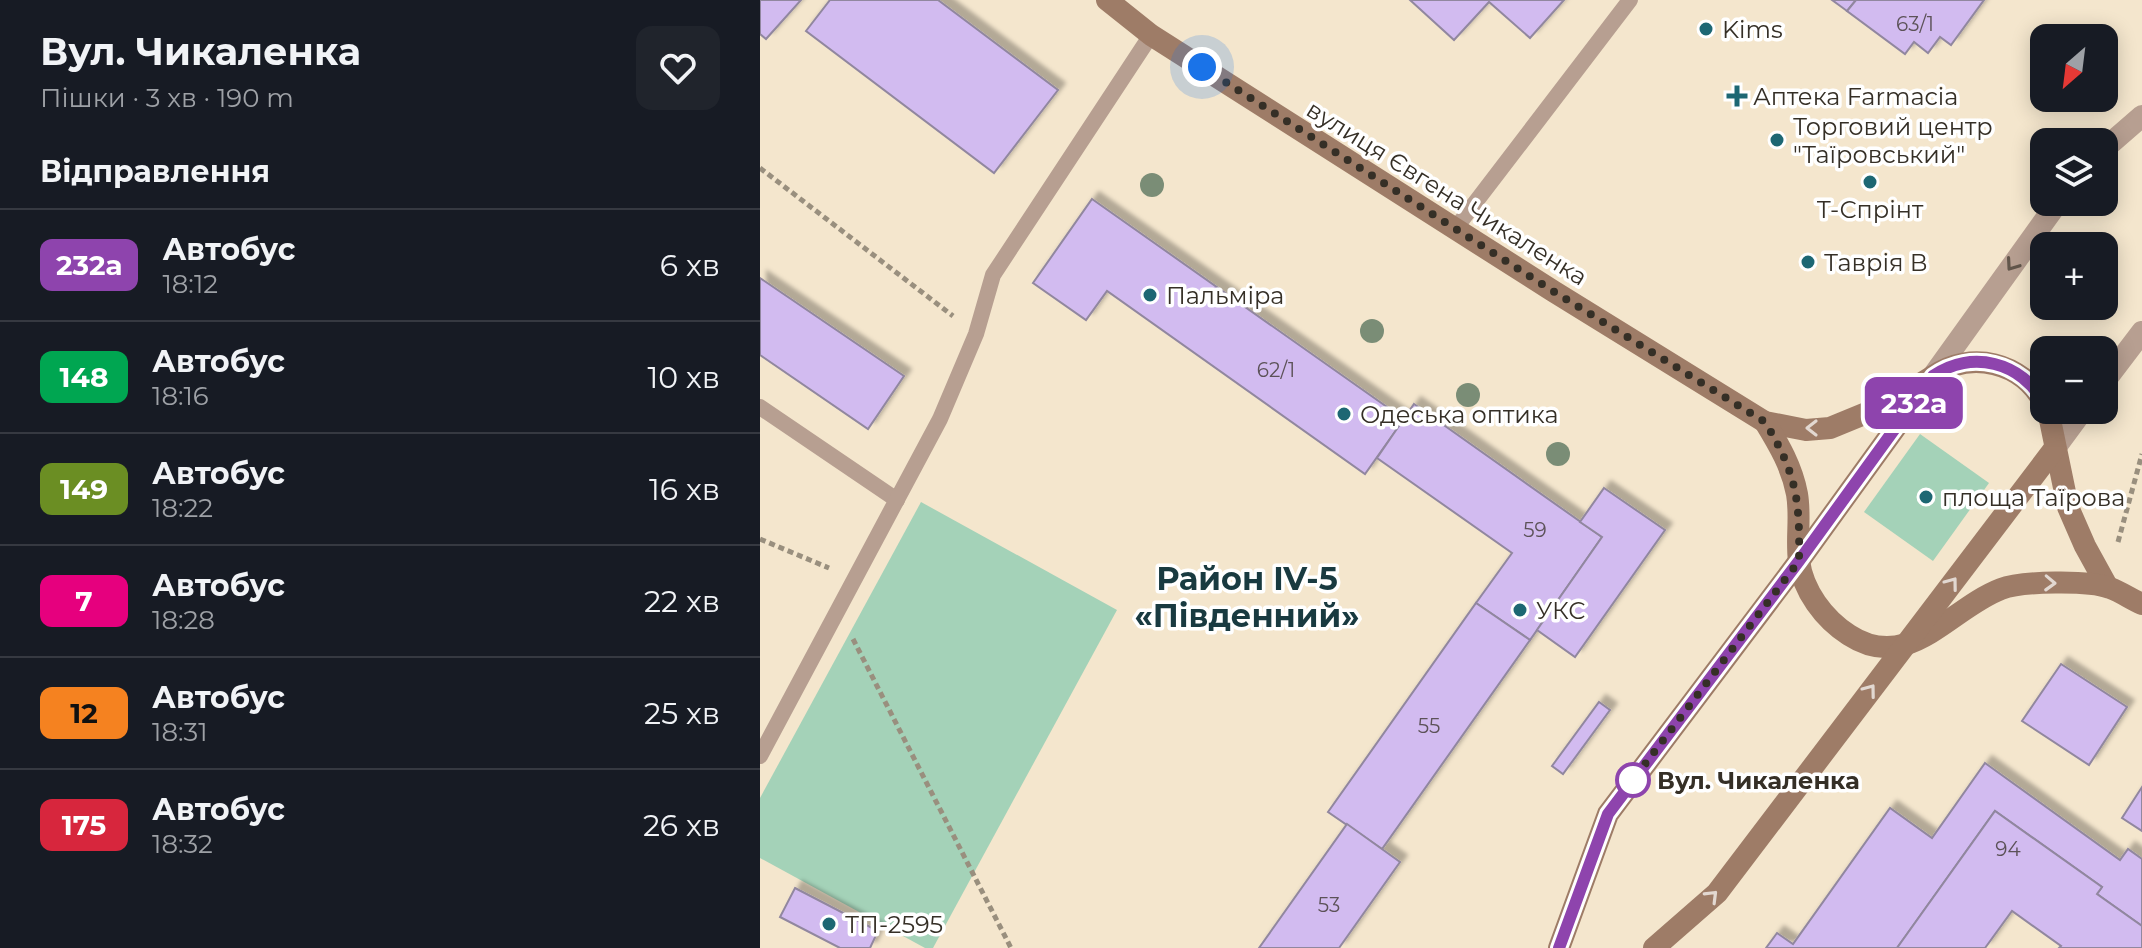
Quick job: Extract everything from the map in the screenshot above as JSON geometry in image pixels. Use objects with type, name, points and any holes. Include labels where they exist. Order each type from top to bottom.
[{"type":"main road","name":"вулиця Євгена Чикаленка","points":[[1107,0],[1151,35],[1765,422],[1806,430],[1830,428],[1886,405],[1933,376]]},
{"type":"main road","points":[[1559,948],[1608,814],[1799,561],[1933,376],[1948,366],[1973,361],[1997,364],[2020,375],[2030,384]]},
{"type":"main road","name":"вулиця Євгена Чикаленка","points":[[1765,422],[1782,449],[1793,476],[1800,518],[1799,561]]},
{"type":"main road","points":[[2051,424],[2068,507],[2107,586]]},
{"type":"main road","points":[[1654,948],[1717,893],[2055,448]]},
{"type":"main road","points":[[1799,561],[1810,594],[1833,623],[1861,642],[1890,647],[1923,638],[1976,601],[2002,588],[2029,583],[2107,586],[2142,604]]},
{"type":"street","points":[[2118,137],[2142,116]]},
{"type":"street","points":[[1933,376],[2048,216]]},
{"type":"street","points":[[2118,364],[2142,332]]},
{"type":"street","points":[[2055,448],[2073,424]]},
{"type":"lane","points":[[1455,229],[1630,0]]},
{"type":"lane","points":[[760,756],[940,419],[976,334],[993,275],[1151,35]]},
{"type":"lane","points":[[760,407],[897,500]]},
{"type":"path","points":[[760,168],[976,334]]},
{"type":"path","points":[[2107,586],[2142,454]]},
{"type":"path","points":[[760,539],[855,579]]},
{"type":"path","points":[[838,611],[1011,948]]},
{"type":"green space","name":"площа Таїрова","points":[[1920,434],[1989,483],[1933,561],[1864,512]]},
{"type":"green space","points":[[921,502],[1117,610],[933,948],[925,948],[760,858],[760,798]]},
{"type":"building","points":[[760,0],[801,0],[766,39],[760,34]]},
{"type":"building","points":[[830,0],[938,0],[1058,90],[994,173],[806,31]]},
{"type":"building","points":[[1410,0],[1564,0],[1530,38],[1489,2],[1454,40]]},
{"type":"building","points":[[1832,0],[1856,0],[1847,11]]},
{"type":"building","points":[[1856,0],[1984,0],[1951,45],[1940,37],[1928,53],[1914,42],[1905,54],[1847,11]]},
{"type":"building","points":[[1092,199],[1404,419],[1365,474],[1107,291],[1086,320],[1033,283]]},
{"type":"building","points":[[760,278],[904,376],[868,429],[760,355]]},
{"type":"building","points":[[1414,404],[1602,537],[1530,640],[1476,603],[1512,553],[1377,458]]},
{"type":"building","points":[[1604,488],[1665,530],[1575,657],[1537,630],[1602,537],[1580,522]]},
{"type":"building","points":[[1476,603],[1530,640],[1382,849],[1328,812]]},
{"type":"building","points":[[2061,664],[2127,707],[2089,765],[2022,721]]},
{"type":"building","points":[[1599,702],[1610,710],[1563,774],[1552,766]]},
{"type":"building","points":[[1985,763],[2120,860],[2128,849],[2142,859],[2142,926],[2097,894],[2102,887],[1995,811],[1897,948],[1766,948],[1777,933],[1793,944],[1890,808],[1932,838]]},
{"type":"building","points":[[2142,787],[2142,831],[2122,818]]},
{"type":"building","points":[[1995,811],[2102,887],[2097,894],[2142,926],[2142,948],[2059,948],[2061,946],[2012,911],[1985,948],[1897,948]]},
{"type":"building","points":[[1347,824],[1400,862],[1339,948],[1259,948]]},
{"type":"building","name":"ТП-2595","points":[[795,888],[878,931],[870,948],[840,948],[780,917]]},
{"type":"bus line","name":"232а","points":[[1559,948],[1608,814],[1799,561],[1933,376],[1948,366],[1973,361],[1997,364],[2020,375],[2030,384]]},
{"type":"place","name":"Kims","points":[[1706,29]]},
{"type":"place","name":"Аптека Farmacia","points":[[1737,96]]},
{"type":"place","name":"Торговий центр \"Таїровський\"","points":[[1777,140]]},
{"type":"place","name":"Т-Спрінт","points":[[1870,182]]},
{"type":"place","name":"Таврія В","points":[[1808,262]]},
{"type":"place","name":"Пальміра","points":[[1150,295]]},
{"type":"place","name":"Одеська оптика","points":[[1344,414]]},
{"type":"place","name":"площа Таїрова","points":[[1926,497]]},
{"type":"place","name":"УКС","points":[[1520,610]]},
{"type":"place","name":"Вул. Чикаленка","points":[[1633,780]]},
{"type":"place","name":"ТП-2595","points":[[829,924]]},
{"type":"district","name":"Район IV-5 «Південний»","points":[[1247,596]]},
{"type":"route","points":[[1202,67],[1765,422],[1782,449],[1797,496],[1799,561],[1633,780]]}]
